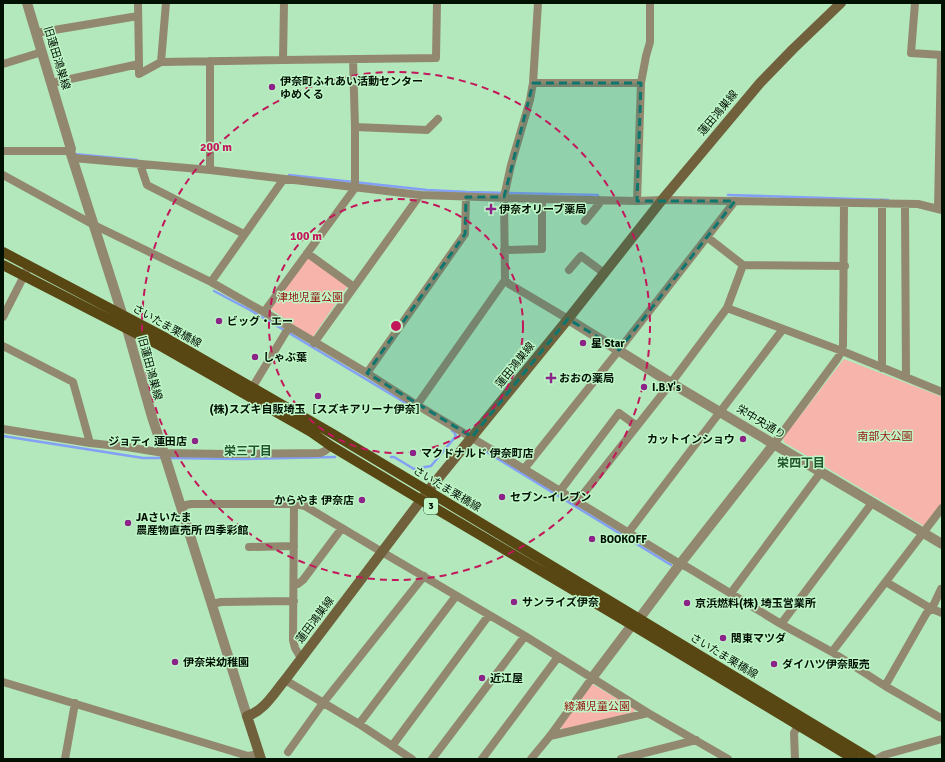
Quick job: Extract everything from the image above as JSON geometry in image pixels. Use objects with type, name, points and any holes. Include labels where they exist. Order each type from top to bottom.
[{"type":"main road","name":"蓮田鴻巣線","points":[[247,716],[258,711],[265,705],[428,491],[568,319],[662,200],[760,83],[793,48],[841,3]]},
{"type":"main road","name":"さいたま栗橋線","points":[[3,252],[166,338],[333,434],[428,491],[798,726],[854,759]]},
{"type":"main road","name":"さいたま栗橋線","points":[[3,265],[157,344],[305,428],[331,446],[421,500],[871,759]]},
{"type":"main road","points":[[247,716],[260,756]]},
{"type":"street","name":"旧蓮田鴻巣線","points":[[27,3],[52,83],[71,149],[71,154],[127,329],[152,417],[247,716]]},
{"type":"street","points":[[138,3],[139,74],[161,62],[436,58],[437,3]]},
{"type":"street","points":[[161,62],[166,3]]},
{"type":"street","points":[[283,60],[284,3]]},
{"type":"street","points":[[417,405],[505,280],[504,198],[511,165],[530,100],[533,83],[538,3]]},
{"type":"street","points":[[637,201],[640,83],[650,42],[650,3]]},
{"type":"street","points":[[3,151],[71,154],[140,164],[210,170],[420,195],[637,201],[662,200],[918,204],[940,210],[942,55],[911,53],[914,3]]},
{"type":"street","points":[[36,33],[138,16]]},
{"type":"street","points":[[3,64],[42,52]]},
{"type":"street","points":[[264,312],[356,188],[353,59]]},
{"type":"street","points":[[210,61],[210,170]]},
{"type":"street","points":[[52,83],[139,64]]},
{"type":"street","points":[[533,83],[640,83]]},
{"type":"street","points":[[355,127],[427,130],[438,119]]},
{"type":"street","points":[[140,164],[147,185],[244,234]]},
{"type":"street","points":[[3,175],[94,225],[211,282],[264,312],[367,373],[628,533],[781,624],[832,652],[885,686],[942,718]]},
{"type":"street","points":[[211,282],[284,180]]},
{"type":"street","points":[[314,343],[420,195]]},
{"type":"street","points":[[367,373],[465,234],[466,196]]},
{"type":"street","points":[[504,250],[542,249],[542,199]]},
{"type":"street","points":[[586,221],[599,204],[599,200]]},
{"type":"street","points":[[524,469],[735,201]]},
{"type":"street","points":[[531,759],[550,736],[635,622],[774,444],[842,351],[845,266],[844,203]]},
{"type":"street","points":[[882,203],[882,368]]},
{"type":"street","points":[[905,204],[906,377]]},
{"type":"street","points":[[707,236],[743,265],[845,266]]},
{"type":"street","points":[[307,253],[354,287]]},
{"type":"street","points":[[569,270],[581,256],[604,273]]},
{"type":"street","points":[[577,502],[728,308],[743,265]]},
{"type":"street","points":[[3,317],[29,266]]},
{"type":"street","points":[[505,280],[509,284],[568,319]]},
{"type":"street","points":[[728,308],[842,351],[942,392]]},
{"type":"street","name":"栄中央通り","points":[[568,319],[671,383],[942,544]]},
{"type":"street","points":[[252,388],[289,327]]},
{"type":"street","points":[[628,533],[783,329]]},
{"type":"street","points":[[3,346],[73,382],[90,444]]},
{"type":"street","points":[[560,491],[619,413],[637,426]]},
{"type":"street","points":[[3,429],[90,444],[127,447],[166,458],[227,454],[320,453],[331,446]]},
{"type":"street","points":[[731,593],[821,472]]},
{"type":"street","points":[[781,624],[872,503]]},
{"type":"street","points":[[181,506],[191,504],[294,504],[305,506],[525,636],[648,713],[728,759]]},
{"type":"street","points":[[294,504],[293,640],[295,648],[301,658]]},
{"type":"street","points":[[832,652],[942,508]]},
{"type":"street","points":[[294,584],[298,584],[303,580],[342,528]]},
{"type":"street","points":[[249,547],[294,546]]},
{"type":"street","points":[[288,752],[323,703],[424,576]]},
{"type":"street","points":[[886,582],[930,608],[942,613]]},
{"type":"street","points":[[885,686],[926,614],[934,604],[941,589]]},
{"type":"street","points":[[359,724],[456,596]]},
{"type":"street","points":[[212,604],[221,602],[294,601]]},
{"type":"street","points":[[392,746],[489,615]]},
{"type":"street","points":[[432,759],[525,636]]},
{"type":"street","points":[[482,759],[558,657]]},
{"type":"street","points":[[285,680],[359,724],[412,759]]},
{"type":"street","points":[[3,682],[248,756],[260,756]]},
{"type":"street","points":[[65,759],[75,703]]},
{"type":"street","points":[[550,736],[648,713]]},
{"type":"street","points":[[795,759],[794,733],[798,726]]},
{"type":"street","points":[[877,759],[884,755],[942,739]]},
{"type":"street","points":[[621,759],[696,740]]},
{"type":"highlighted area","points":[[533,83],[641,83],[637,201],[735,201],[619,350],[568,319],[472,437],[367,373],[465,234],[466,197],[504,197]]},
{"type":"green space","name":"津地児童公園","points":[[308,256],[349,284],[312,338],[271,309]]},
{"type":"green space","name":"南部大公園","points":[[844,359],[942,397],[942,503],[924,526],[784,442],[783,438]]},
{"type":"green space","name":"綾瀬児童公園","points":[[592,684],[635,709],[633,714],[562,731],[561,726]]},
{"type":"waterway","points":[[74,154],[137,160]]},
{"type":"waterway","points":[[289,175],[427,190],[598,195]]},
{"type":"waterway","points":[[728,195],[888,200]]},
{"type":"waterway","points":[[214,291],[284,330]]},
{"type":"waterway","points":[[289,333],[414,408]]},
{"type":"waterway","points":[[391,457],[394,457],[414,469],[431,466],[456,436],[452,431]]},
{"type":"waterway","points":[[3,436],[143,458],[163,458]]},
{"type":"waterway","points":[[482,449],[671,565]]},
{"type":"waterway","points":[[168,458],[242,459],[335,457]]},
{"type":"place","name":"伊奈町ふれあい活動センター ゆめくる","points":[[272,87]]},
{"type":"place","name":"伊奈オリーブ薬局","points":[[491,209]]},
{"type":"place","name":"ビッグ・エー","points":[[219,321]]},
{"type":"place","name":"星 Star","points":[[583,343]]},
{"type":"place","name":"しゃぶ葉","points":[[255,357]]},
{"type":"place","name":"おおの薬局","points":[[551,378]]},
{"type":"place","name":"I.B.Y's","points":[[644,387]]},
{"type":"place","name":"(株)スズキ自販埼玉［スズキアリーナ伊奈］","points":[[318,396]]},
{"type":"place","name":"カットインショウ","points":[[743,439]]},
{"type":"place","name":"ジョティ 蓮田店","points":[[195,441]]},
{"type":"place","name":"マクドナルド 伊奈町店","points":[[413,453]]},
{"type":"place","name":"セブン-イレブン","points":[[502,497]]},
{"type":"place","name":"からやま 伊奈店","points":[[362,500]]},
{"type":"place","name":"JAさいたま 農産物直売所 四季彩館","points":[[128,523]]},
{"type":"place","name":"BOOKOFF","points":[[592,539]]},
{"type":"place","name":"サンライズ伊奈","points":[[514,602]]},
{"type":"place","name":"京浜燃料(株) 埼玉営業所","points":[[687,603]]},
{"type":"place","name":"関東マツダ","points":[[723,638]]},
{"type":"place","name":"伊奈栄幼稚園","points":[[175,662]]},
{"type":"place","name":"ダイハツ伊奈販売","points":[[774,664]]},
{"type":"place","name":"近江屋","points":[[482,678]]},
{"type":"district","name":"栄三丁目","points":[[248,451]]},
{"type":"district","name":"栄四丁目","points":[[801,463]]}]
